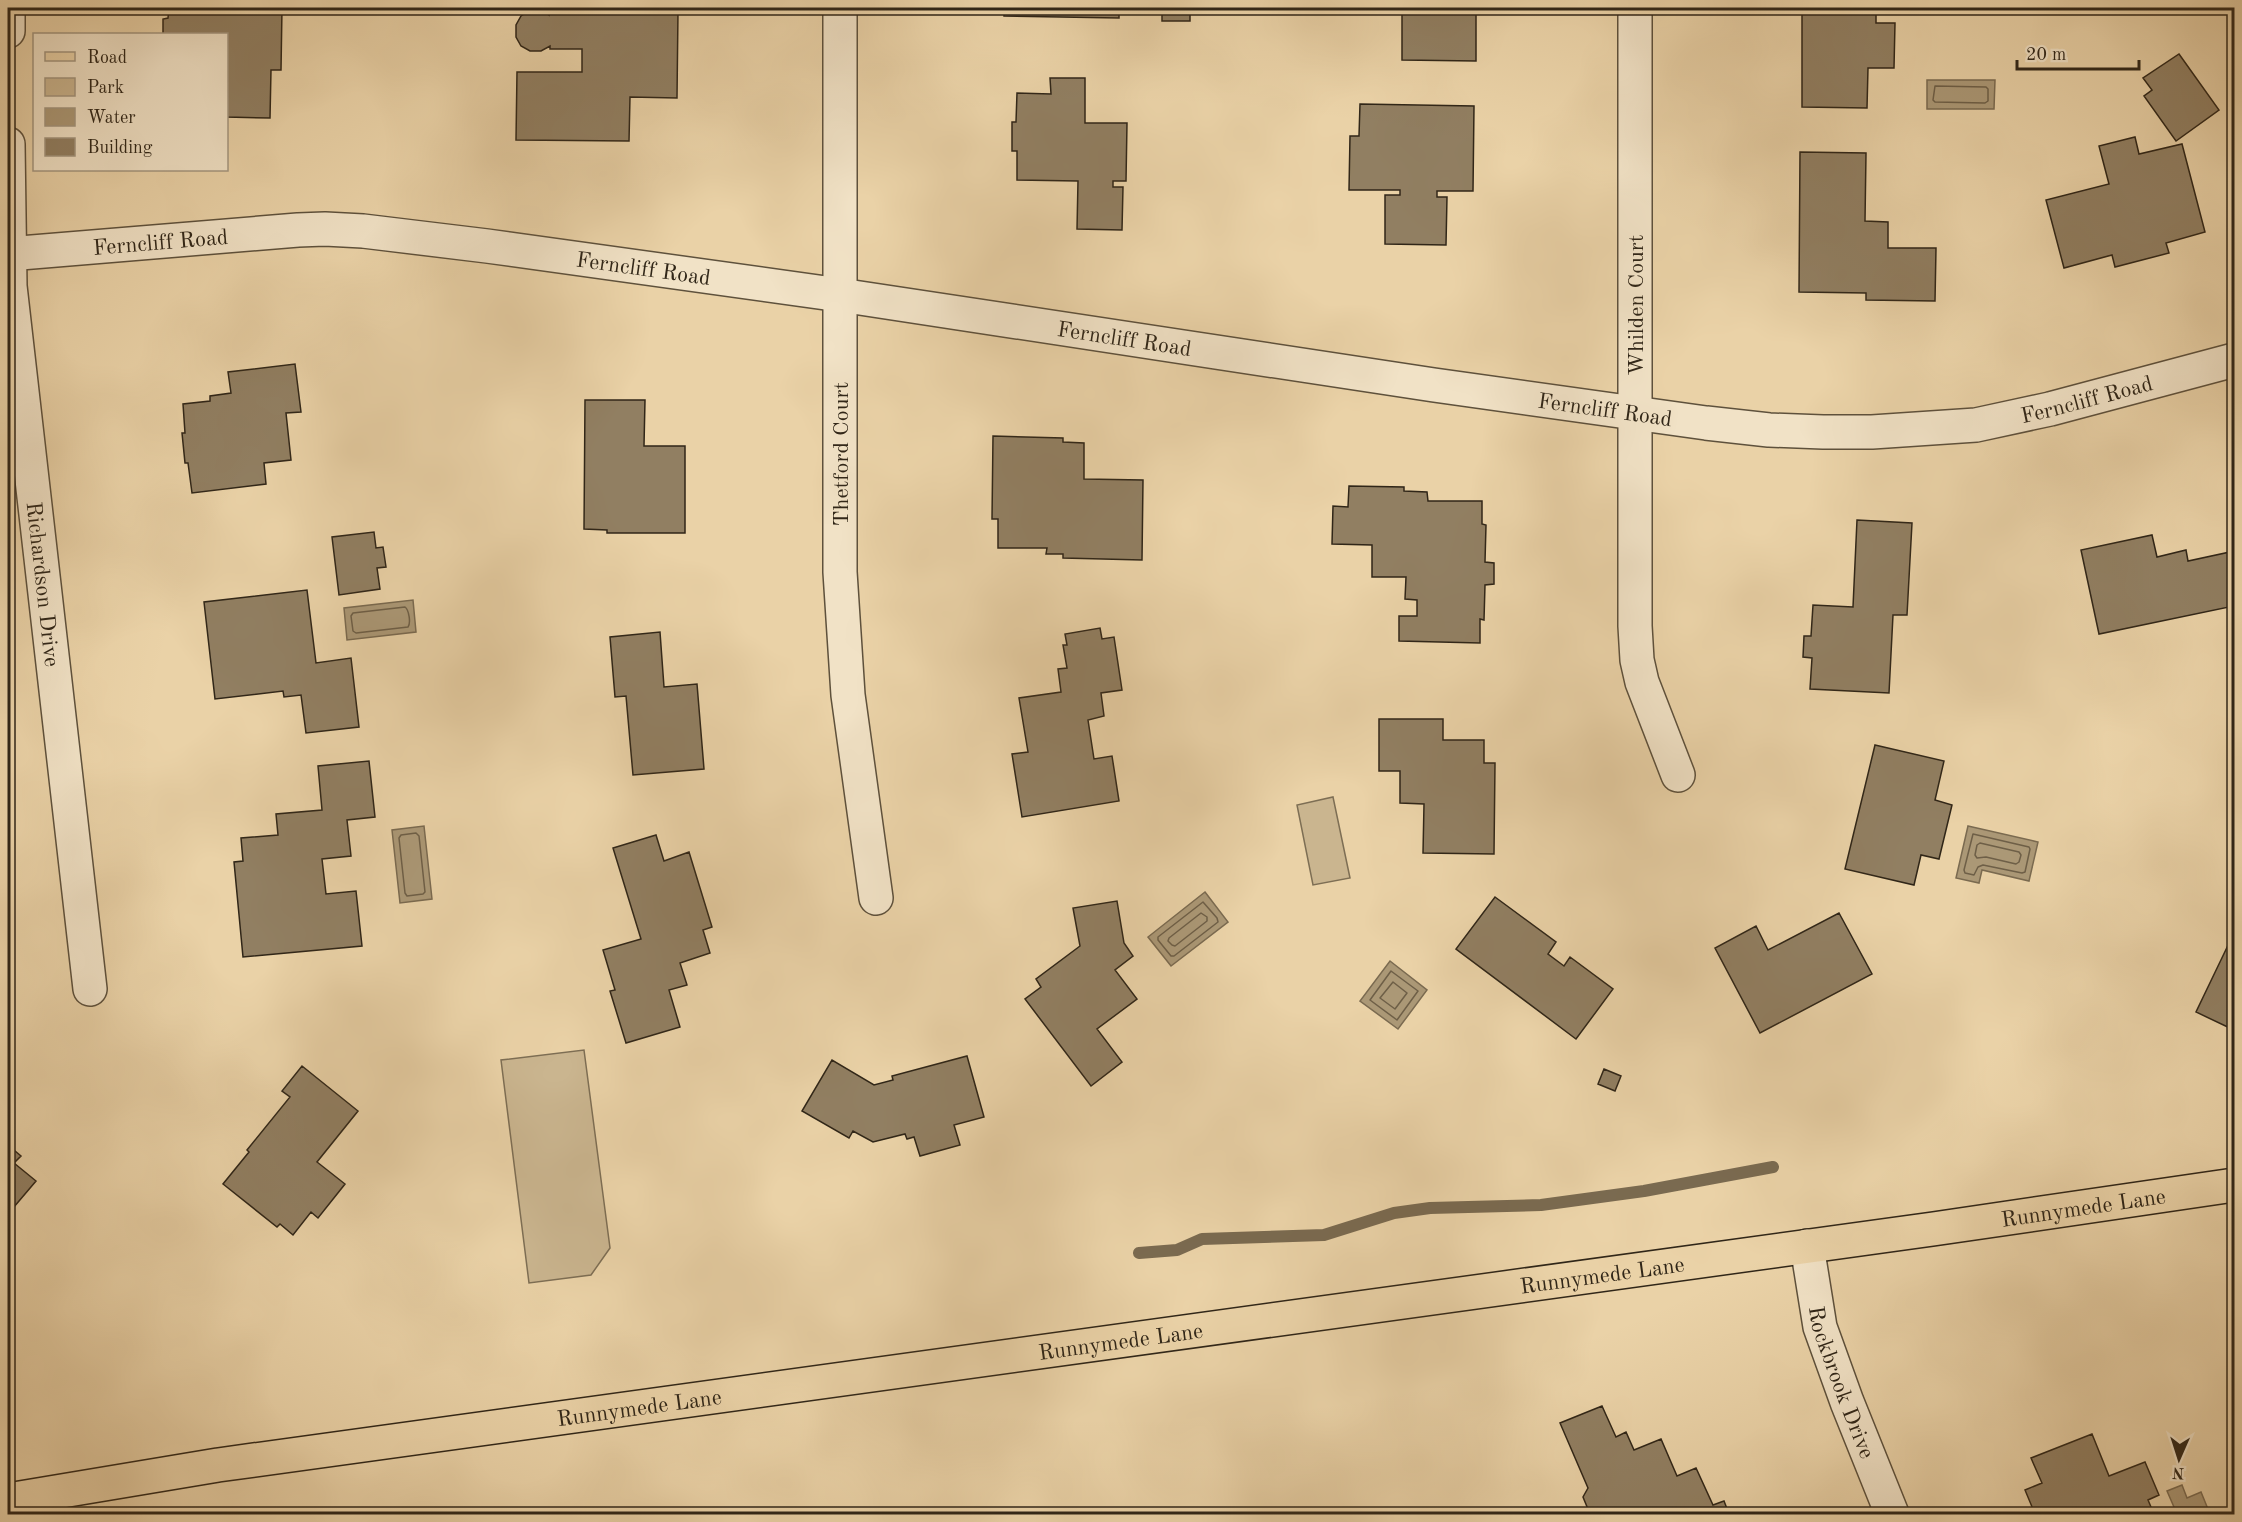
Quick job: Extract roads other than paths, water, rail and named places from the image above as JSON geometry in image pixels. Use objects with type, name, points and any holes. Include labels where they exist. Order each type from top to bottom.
[{"type":"main road","name":"Runnymede Lane","points":[[8,1500],[229,1464],[2235,1185]]},
{"type":"street","points":[[8,8],[8,31]]},
{"type":"street","name":"Thetford Court","points":[[840,8],[840,564],[842,620],[848,695],[876,898]]},
{"type":"street","name":"Whilden Court","points":[[1635,8],[1635,626],[1637,660],[1642,682],[1678,776]]},
{"type":"street","name":"Richardson Drive","points":[[8,144],[8,254],[13,306],[90,989]]},
{"type":"street","name":"Ferncliff Road","points":[[8,254],[270,232],[335,230],[384,233],[840,295],[1366,375],[1706,423],[1801,431],[1936,429],[1976,425],[2030,414],[2235,360]]},
{"type":"street","name":"Rockbrook Drive","points":[[1807,1246],[1820,1327],[1892,1515]]},
{"type":"water","points":[[1927,80],[1995,80],[1994,109],[1927,109]]},
{"type":"water","points":[[413,600],[416,632],[347,640],[344,608]]},
{"type":"water","points":[[424,826],[432,899],[400,903],[392,830]]},
{"type":"water","points":[[1968,826],[2038,842],[2029,881],[1982,870],[1979,883],[1956,878]]},
{"type":"water","points":[[1205,892],[1228,922],[1171,966],[1148,937]]},
{"type":"water","points":[[1390,961],[1427,990],[1398,1029],[1360,1001]]},
{"type":"water","points":[[2182,1485],[2187,1498],[2201,1492],[2210,1514],[2177,1514],[2167,1491]]},
{"type":"waterway","points":[[1139,1253],[1177,1250],[1202,1239],[1324,1235],[1394,1213],[1430,1208],[1541,1205],[1644,1191],[1773,1167]]}]
